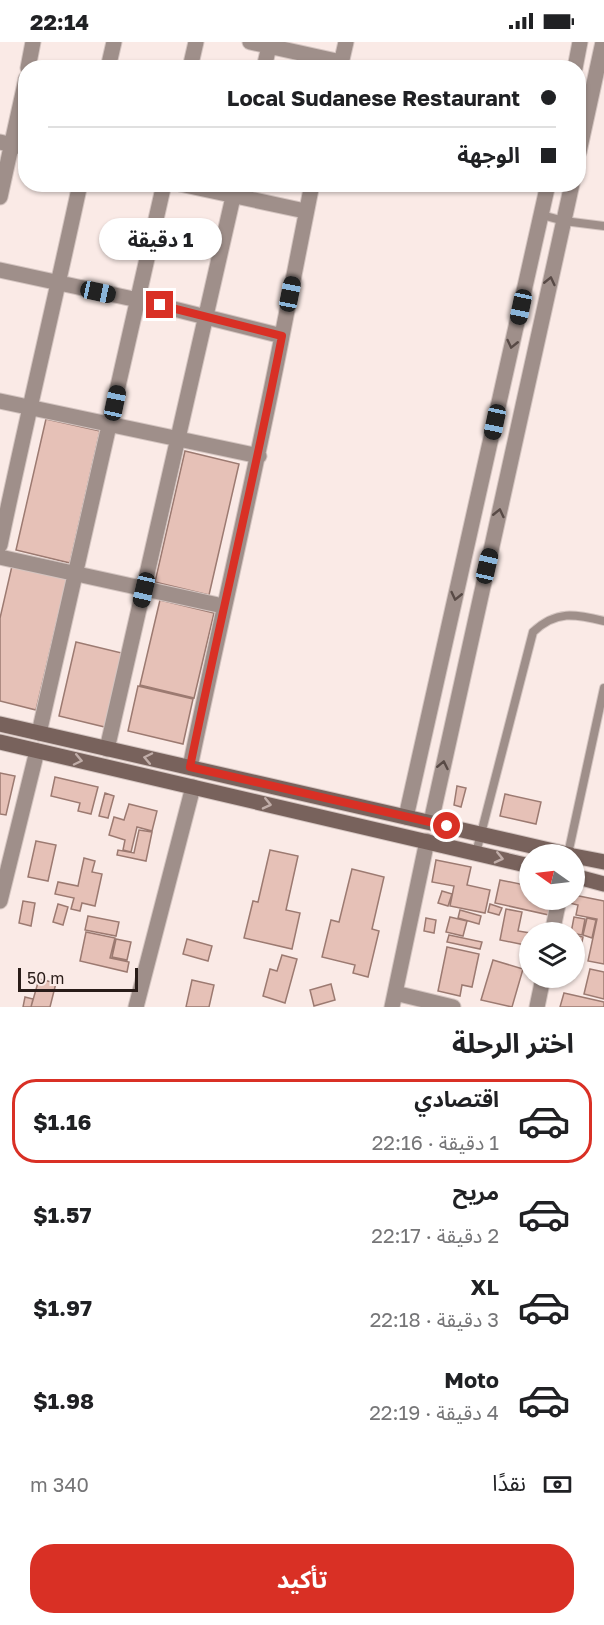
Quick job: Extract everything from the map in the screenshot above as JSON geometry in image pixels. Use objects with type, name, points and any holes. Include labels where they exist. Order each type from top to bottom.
[{"type":"street","points":[[30,60],[33,42]]},
{"type":"street","points":[[110,60],[114,42]]},
{"type":"street","points":[[192,60],[196,42]]},
{"type":"street","points":[[250,42],[270,45],[322,60]]},
{"type":"street","points":[[341,60],[346,42]]},
{"type":"street","points":[[577,60],[580,42]]},
{"type":"street","points":[[586,120],[603,42]]},
{"type":"street","points":[[266,60],[270,45]]},
{"type":"street","points":[[0,196],[18,117]]},
{"type":"street","points":[[0,545],[78,192]]},
{"type":"street","points":[[39,733],[162,192]]},
{"type":"street","points":[[107,750],[234,192]]},
{"type":"street","points":[[241,192],[305,211]]},
{"type":"street","points":[[190,767],[259,456],[310,192]]},
{"type":"street","points":[[406,816],[546,192]]},
{"type":"street","points":[[431,822],[570,192]]},
{"type":"street","points":[[0,270],[138,300],[282,336]]},
{"type":"street","points":[[0,401],[259,456]]},
{"type":"street","points":[[469,537],[492,542]]},
{"type":"street","points":[[0,557],[224,606]]},
{"type":"street","points":[[0,724],[523,844]]},
{"type":"street","points":[[0,742],[519,863]]},
{"type":"street","points":[[0,901],[37,751]]},
{"type":"street","points":[[136,1007],[193,787]]},
{"type":"street","points":[[427,841],[393,1000],[453,1007]]},
{"type":"street","points":[[585,858],[604,862]]},
{"type":"street","points":[[585,879],[604,884]]},
{"type":"street","points":[[537,1007],[541,988]]},
{"type":"lane","points":[[542,215],[564,221],[604,226]]},
{"type":"lane","points":[[476,853],[533,632],[546,622],[568,615],[604,621]]},
{"type":"lane","points":[[572,844],[604,688]]},
{"type":"building","points":[[46,419],[100,431],[70,563],[16,550]]},
{"type":"building","points":[[185,451],[239,464],[209,595],[155,582]]},
{"type":"building","points":[[12,566],[67,579],[36,710],[0,701],[0,618]]},
{"type":"building","points":[[160,600],[214,613],[194,698],[140,685]]},
{"type":"building","points":[[76,642],[130,655],[113,729],[59,716]]},
{"type":"building","points":[[138,686],[193,699],[183,744],[128,731]]},
{"type":"building","points":[[0,773],[15,776],[6,815],[0,814]]},
{"type":"building","points":[[55,777],[98,787],[91,814],[78,811],[80,803],[51,796]]},
{"type":"building","points":[[457,786],[466,788],[461,807],[454,805]]},
{"type":"building","points":[[105,793],[114,796],[108,818],[99,816]]},
{"type":"building","points":[[505,794],[541,802],[536,824],[500,816]]},
{"type":"building","points":[[129,804],[157,811],[152,831],[137,827],[131,852],[123,850],[125,840],[109,835],[114,817],[124,820]]},
{"type":"building","points":[[139,830],[152,832],[146,861],[117,855],[118,850],[134,853]]},
{"type":"building","points":[[36,841],[56,845],[48,881],[28,877]]},
{"type":"building","points":[[270,850],[298,856],[286,910],[300,913],[292,949],[244,938],[253,901],[258,902]]},
{"type":"building","points":[[84,858],[95,861],[92,872],[102,874],[95,906],[82,903],[80,911],[71,909],[74,898],[55,894],[58,882],[78,886]]},
{"type":"building","points":[[436,860],[471,867],[467,885],[490,890],[485,913],[450,906],[454,886],[432,882]]},
{"type":"building","points":[[352,869],[384,877],[372,929],[379,931],[368,977],[353,973],[355,965],[322,957],[331,920],[339,922]]},
{"type":"building","points":[[500,880],[519,884],[519,908],[495,903]]},
{"type":"building","points":[[442,891],[452,894],[448,906],[438,903]]},
{"type":"building","points":[[585,897],[604,901],[604,964],[588,961],[597,919],[576,915],[577,910],[585,910]]},
{"type":"building","points":[[23,901],[35,903],[31,926],[19,923]]},
{"type":"building","points":[[58,904],[68,907],[63,925],[53,922]]},
{"type":"building","points":[[490,904],[502,908],[499,915],[488,912]]},
{"type":"building","points":[[506,909],[522,912],[518,931],[519,944],[500,940]]},
{"type":"building","points":[[460,910],[481,916],[479,924],[458,918]]},
{"type":"building","points":[[526,910],[550,910],[549,915]]},
{"type":"building","points":[[88,916],[119,922],[116,936],[85,930]]},
{"type":"building","points":[[450,917],[467,921],[463,936],[446,932]]},
{"type":"building","points":[[574,917],[585,919],[584,922],[573,922]]},
{"type":"building","points":[[426,918],[436,920],[434,933],[424,931]]},
{"type":"building","points":[[587,918],[596,920],[592,938],[585,936]]},
{"type":"building","points":[[86,932],[115,938],[110,958],[129,962],[127,972],[80,961]]},
{"type":"building","points":[[449,935],[482,942],[480,949],[447,942]]},
{"type":"building","points":[[116,939],[131,942],[127,960],[112,957]]},
{"type":"building","points":[[187,939],[212,946],[208,961],[183,954]]},
{"type":"building","points":[[447,947],[479,954],[472,987],[462,985],[460,996],[438,991]]},
{"type":"building","points":[[282,955],[297,959],[285,1003],[263,996],[270,969],[277,971]]},
{"type":"building","points":[[493,960],[519,968],[519,983],[512,1007],[481,1000]]},
{"type":"building","points":[[590,969],[604,972],[604,999],[584,994]]},
{"type":"building","points":[[39,979],[56,983],[50,1007],[31,1007]]},
{"type":"building","points":[[192,980],[214,985],[209,1007],[186,1007]]},
{"type":"building","points":[[331,984],[335,1000],[314,1006],[310,990]]},
{"type":"building","points":[[564,993],[604,1002],[604,1007],[560,1007]]},
{"type":"building","points":[[25,997],[33,999],[31,1007],[23,1007]]},
{"type":"route","points":[[160,305],[282,336],[259,456],[190,767],[447,826]]}]
